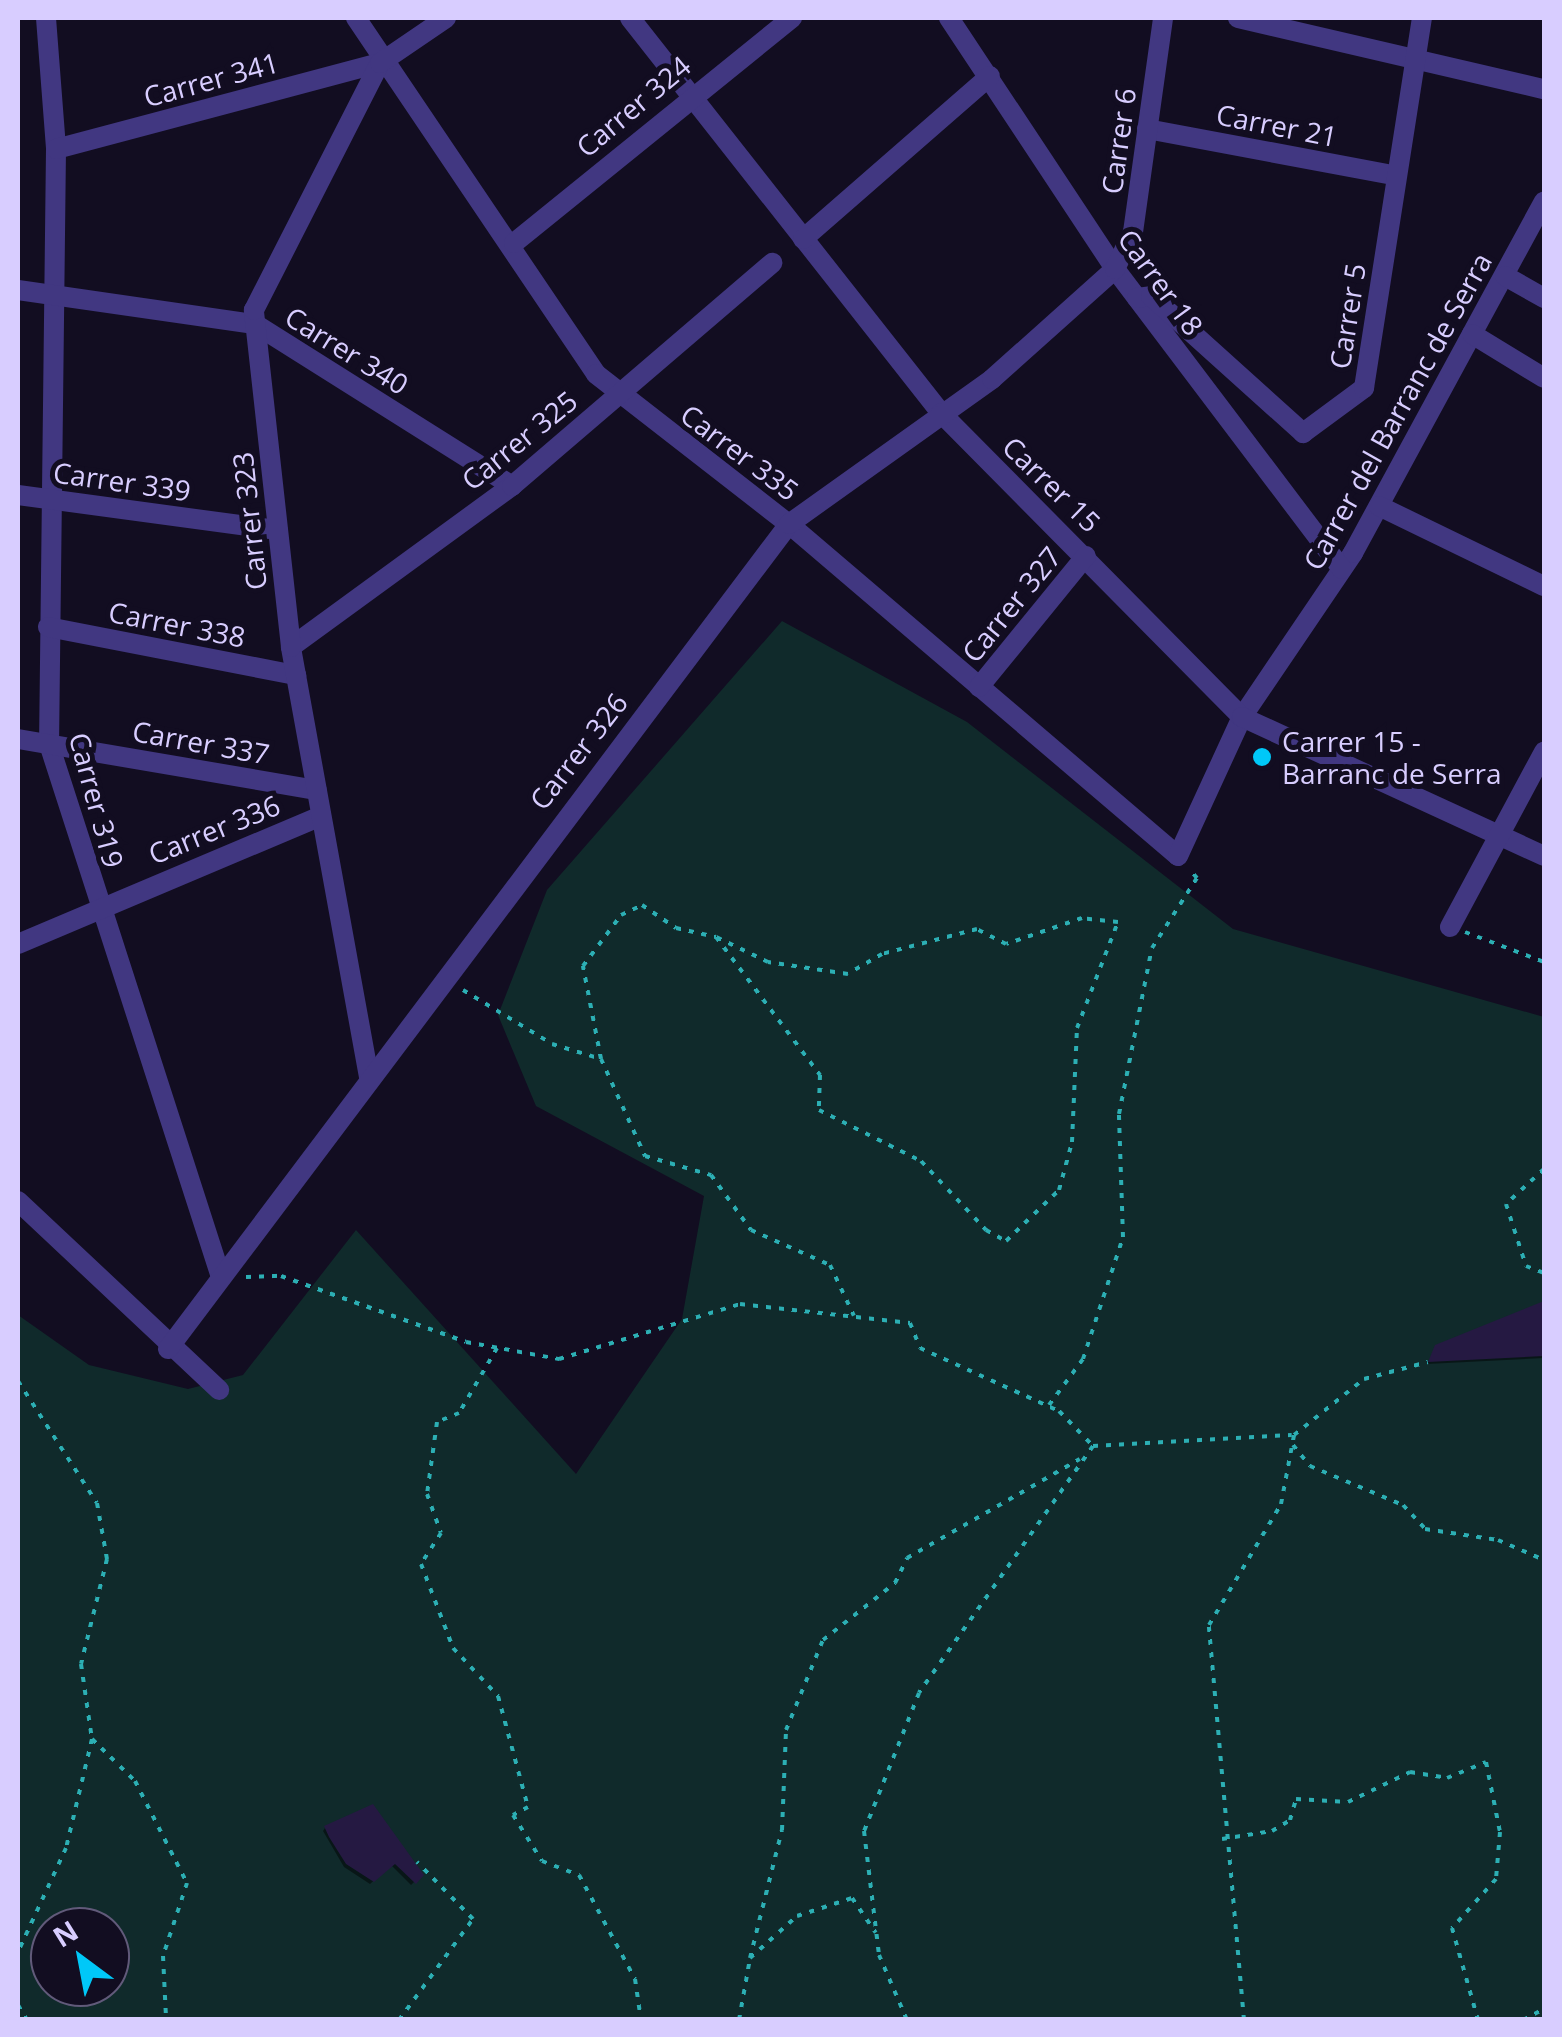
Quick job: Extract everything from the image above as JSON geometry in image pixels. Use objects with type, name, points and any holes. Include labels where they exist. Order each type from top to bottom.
[{"type":"street","name":"Carrer 319","points":[[46,18],[56,149],[47,499],[50,744],[97,906],[221,1277]]},
{"type":"street","name":"Carrer 335","points":[[356,18],[380,63],[514,243],[618,394],[790,524],[1178,856]]},
{"type":"street","name":"Carrer 323","points":[[368,1077],[291,647],[254,310],[380,63],[446,18]]},
{"type":"street","name":"Carrer 15","points":[[630,18],[941,414],[1242,716],[1544,856]]},
{"type":"street","name":"Carrer 324","points":[[514,243],[689,92],[792,18]]},
{"type":"street","name":"Carrer 18","points":[[949,18],[1114,269],[1342,569]]},
{"type":"street","name":"Carrer 6","points":[[1114,269],[1133,232],[1163,18]]},
{"type":"street","points":[[1238,18],[1416,55],[1544,89]]},
{"type":"street","name":"Carrer 5","points":[[1136,298],[1151,296],[1312,433],[1364,388],[1422,18]]},
{"type":"street","name":"Carrer 341","points":[[56,149],[380,63]]},
{"type":"street","points":[[804,240],[990,76]]},
{"type":"street","name":"Carrer 21","points":[[1147,129],[1397,176]]},
{"type":"street","name":"Carrer del Barranc de Serra","points":[[1178,856],[1242,716],[1342,569],[1379,506],[1544,201]]},
{"type":"street","name":"Carrer 325","points":[[291,647],[512,486],[772,263]]},
{"type":"street","name":"Carrer 326","points":[[168,1348],[442,978],[790,524],[941,414],[1114,269]]},
{"type":"street","points":[[1505,276],[1544,298]]},
{"type":"street","name":"Carrer 340","points":[[18,290],[256,324],[512,486]]},
{"type":"street","points":[[1472,334],[1544,378]]},
{"type":"street","name":"Carrer 339","points":[[18,495],[278,530]]},
{"type":"street","points":[[1379,506],[1544,586]]},
{"type":"street","name":"Carrer 327","points":[[979,687],[1086,556]]},
{"type":"street","name":"Carrer 338","points":[[48,627],[296,674]]},
{"type":"street","name":"Carrer 337","points":[[18,739],[316,790]]},
{"type":"street","points":[[1450,927],[1496,834],[1544,752]]},
{"type":"street","name":"Carrer 336","points":[[18,944],[97,906],[321,816]]},
{"type":"street","points":[[18,1200],[168,1348],[219,1390]]},
{"type":"path","points":[[1048,1406],[1083,1359],[1124,1237],[1119,1114],[1152,948],[1197,878],[1178,856]]},
{"type":"path","points":[[716,937],[820,1075],[820,1110],[922,1160],[954,1205],[1006,1241],[1059,1190],[1072,1142],[1077,1028],[1118,922],[1082,918],[1006,944],[977,928],[882,954],[848,974],[768,962],[716,937],[676,928],[642,905],[621,915],[583,966],[600,1058],[645,1156],[710,1175],[751,1230],[830,1264],[854,1316]]},
{"type":"path","points":[[1450,927],[1544,962]]},
{"type":"path","points":[[442,978],[552,1044],[600,1058]]},
{"type":"path","points":[[1544,1168],[1506,1204],[1526,1266],[1544,1273]]},
{"type":"path","points":[[221,1277],[281,1276],[497,1347],[560,1359],[740,1304],[910,1322],[920,1348],[1048,1406],[1092,1446],[1294,1435],[1364,1379],[1428,1362]]},
{"type":"path","points":[[497,1347],[459,1413],[438,1422],[427,1494],[441,1533],[422,1564],[453,1648],[498,1696],[528,1808],[514,1815],[542,1861],[579,1875],[634,1979],[641,2020]]},
{"type":"path","points":[[18,1381],[98,1503],[107,1559],[82,1664],[92,1740],[66,1848],[18,1952]]},
{"type":"path","points":[[1244,2020],[1221,1839],[1209,1625],[1281,1504],[1294,1435]]},
{"type":"path","points":[[1292,1444],[1310,1466],[1403,1505],[1425,1530],[1498,1540],[1544,1560]]},
{"type":"path","points":[[906,2020],[877,1935],[864,1830],[919,1693],[1092,1446]]},
{"type":"path","points":[[739,2020],[782,1830],[786,1730],[822,1640],[895,1583],[907,1558],[1084,1457]]},
{"type":"path","points":[[92,1740],[135,1781],[187,1884],[163,1956],[166,2019]]},
{"type":"path","points":[[1221,1839],[1272,1831],[1290,1820],[1296,1799],[1348,1802],[1410,1772],[1446,1778],[1486,1762],[1500,1832],[1496,1879],[1452,1928],[1478,2020]]},
{"type":"path","points":[[399,2020],[473,1919],[417,1862]]},
{"type":"path","points":[[750,1958],[798,1916],[852,1898],[877,1935]]},
{"type":"path","points":[[18,2005],[27,2020]]},
{"type":"path","points":[[1523,2020],[1544,2009]]},
{"type":"green space","points":[[782,621],[967,722],[1233,929],[1544,1017],[1544,2019],[18,2019],[18,1315],[89,1365],[188,1389],[243,1375],[356,1230],[576,1474],[682,1319],[704,1196],[536,1106],[498,1015],[547,890]]},
{"type":"building","points":[[1544,1301],[1544,1356],[1428,1362],[1435,1345]]},
{"type":"building","points":[[373,1804],[424,1875],[416,1884],[395,1864],[374,1882],[346,1864],[329,1837],[324,1826]]},
{"type":"place","name":"Carrer 15 - Barranc de Serra","points":[[1262,757]]}]
